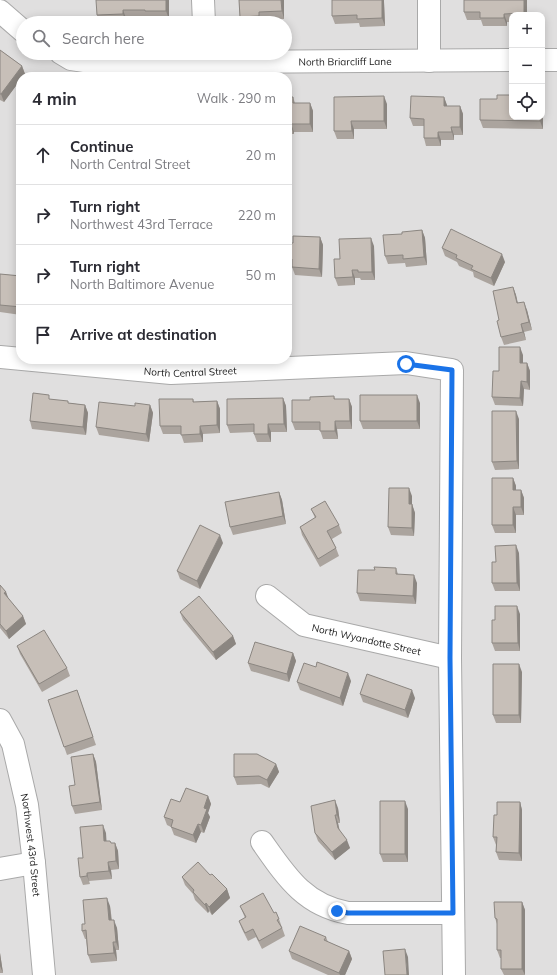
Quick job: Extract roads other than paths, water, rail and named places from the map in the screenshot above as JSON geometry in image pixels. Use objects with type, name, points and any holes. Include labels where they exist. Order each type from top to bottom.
[{"type":"street","points":[[203,0],[204,16]]},
{"type":"street","points":[[429,0],[429,61]]},
{"type":"street","points":[[0,11],[16,25]]},
{"type":"street","name":"North Briarcliff Lane","points":[[292,59],[429,61],[509,60]]},
{"type":"street","name":"North Briarcliff Lane","points":[[78,60],[98,63],[162,60]]},
{"type":"street","points":[[545,60],[557,60]]},
{"type":"street","name":"North Central Street","points":[[0,357],[16,358]]},
{"type":"street","name":"North Central Street","points":[[75,364],[171,373],[406,364],[452,370],[450,658]]},
{"type":"street","name":"North Wyandotte Street","points":[[268,596],[304,625],[450,658]]},
{"type":"street","points":[[450,658],[454,975]]},
{"type":"street","name":"Northwest 43rd Street","points":[[0,720],[13,744],[27,805],[44,975]]},
{"type":"street","points":[[262,842],[286,876],[308,897],[326,907],[348,913],[453,913]]},
{"type":"street","points":[[0,869],[34,863]]}]
